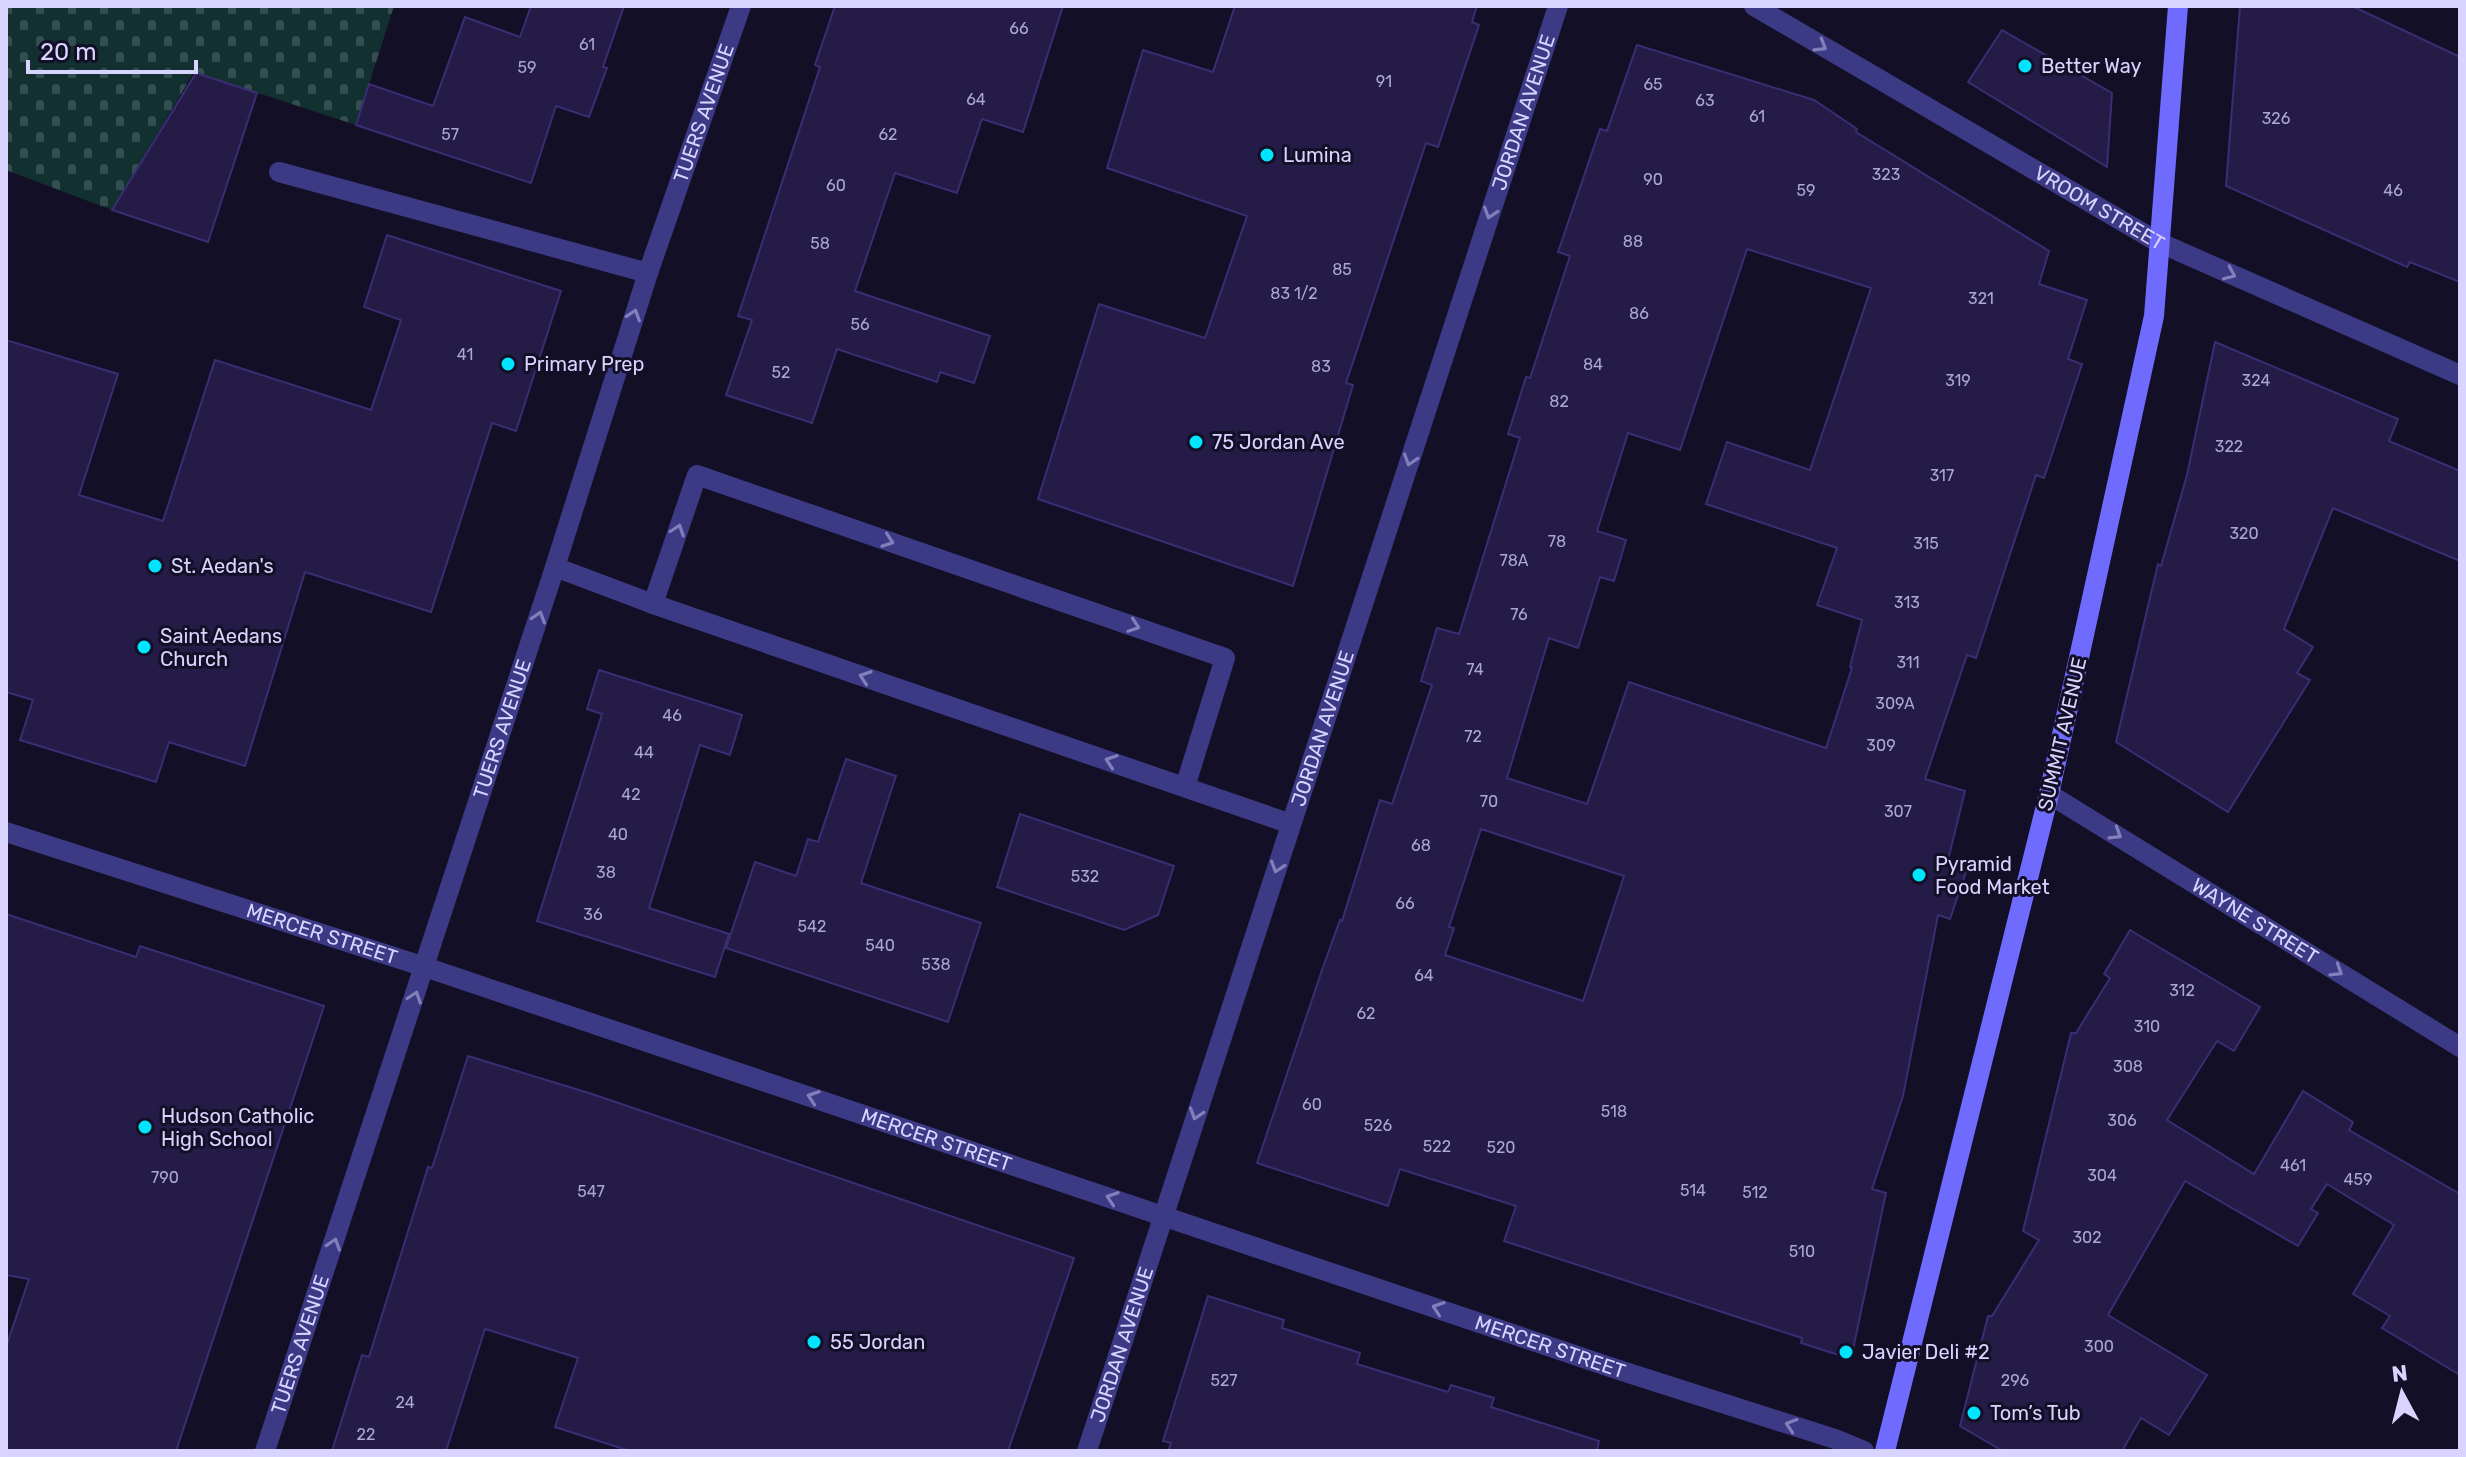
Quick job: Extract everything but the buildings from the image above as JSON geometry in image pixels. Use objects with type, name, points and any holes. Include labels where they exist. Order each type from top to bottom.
[{"type":"main road","name":"SUMMIT AVENUE","points":[[1885,1451],[2049,794],[2154,316],[2178,6]]},
{"type":"street","name":"TUERS AVENUE","points":[[265,1451],[425,967],[648,273],[741,6]]},
{"type":"street","name":"JORDAN AVENUE","points":[[1087,1451],[1558,6]]},
{"type":"street","name":"VROOM STREET","points":[[1754,6],[2158,242],[2460,375]]},
{"type":"street","points":[[279,172],[648,273]]},
{"type":"street","points":[[653,604],[697,475],[712,480],[1225,658],[1185,787]]},
{"type":"street","points":[[555,567],[653,604],[1291,824]]},
{"type":"street","name":"WAYNE STREET","points":[[2049,794],[2460,1047]]},
{"type":"street","name":"MERCER STREET","points":[[6,832],[425,967],[1864,1451]]},
{"type":"green space","points":[[6,6],[394,6],[356,125],[194,72],[112,210],[6,170]]},
{"type":"place","name":"Better Way","points":[[2025,66]]},
{"type":"place","name":"Lumina","points":[[1267,155]]},
{"type":"place","name":"Primary Prep","points":[[508,364]]},
{"type":"place","name":"75 Jordan Ave","points":[[1196,442]]},
{"type":"place","name":"St. Aedan's","points":[[155,566]]},
{"type":"place","name":"Saint Aedans Church","points":[[144,647]]},
{"type":"place","name":"Pyramid Food Market","points":[[1919,875]]},
{"type":"place","name":"Hudson Catholic High School","points":[[145,1127]]},
{"type":"place","name":"55 Jordan","points":[[814,1342]]},
{"type":"place","name":"Javier Deli #2","points":[[1846,1352]]},
{"type":"place","name":"Tom’s Tub","points":[[1974,1413]]}]
